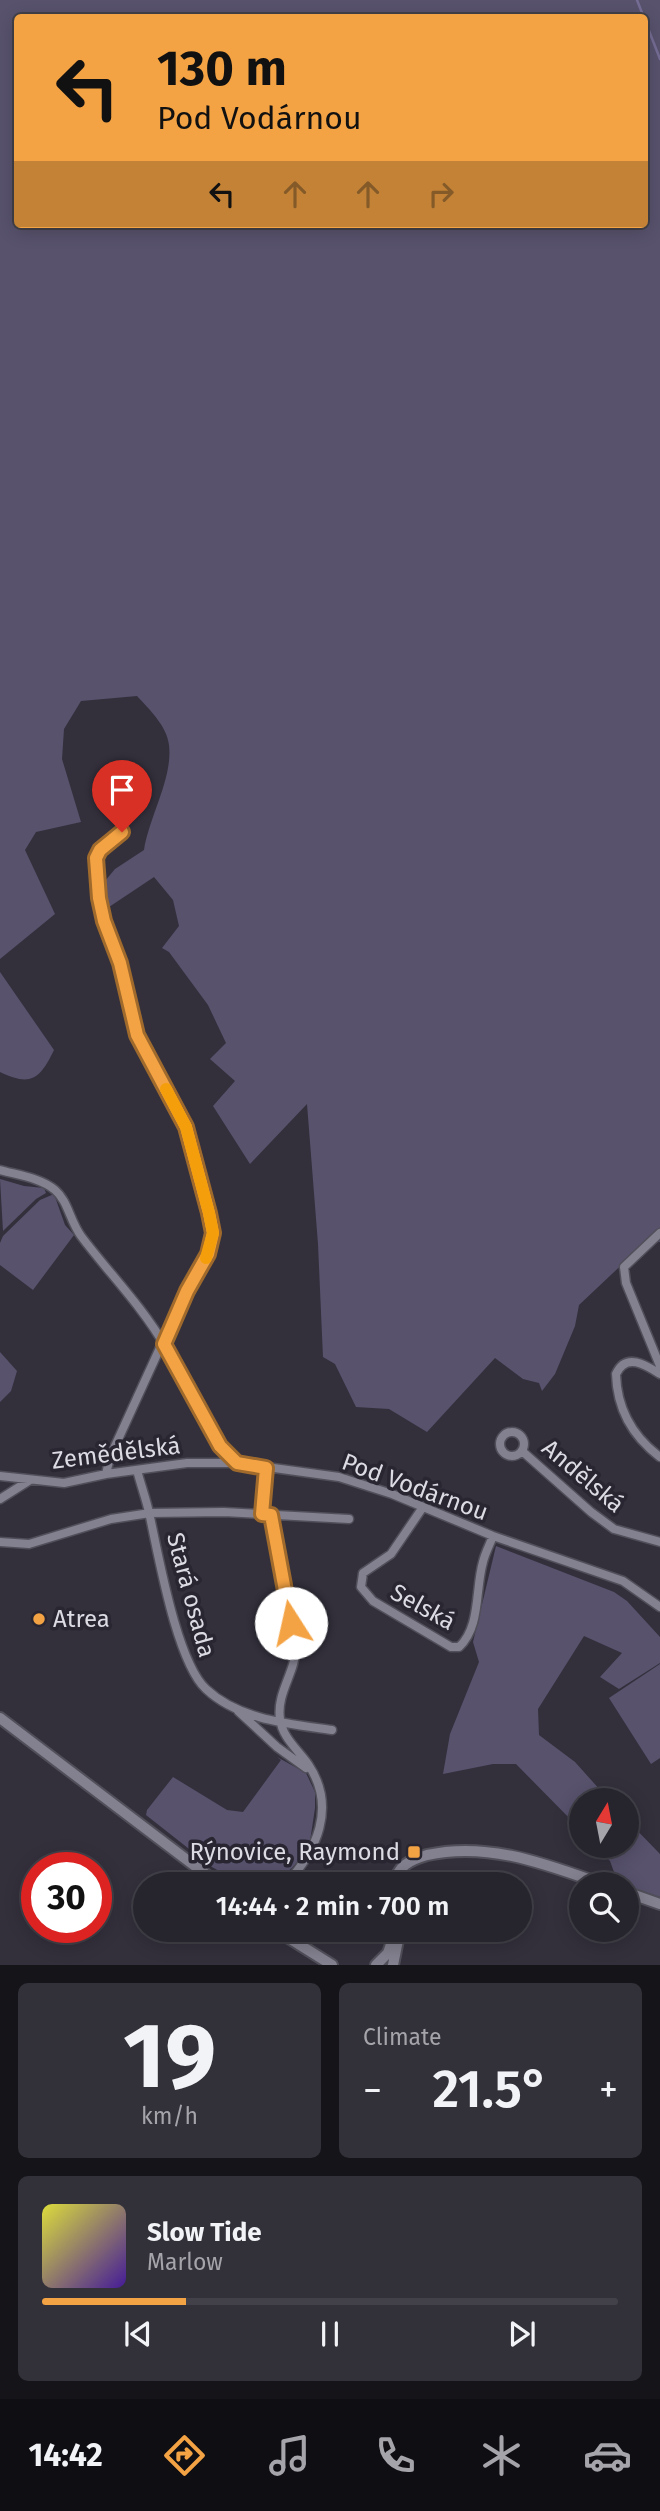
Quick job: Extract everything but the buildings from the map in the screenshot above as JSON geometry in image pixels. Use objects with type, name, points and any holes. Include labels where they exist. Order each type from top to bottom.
[{"type":"street","points":[[106,1474],[110,1457],[187,1291],[208,1254],[213,1233],[186,1127],[137,1035],[120,963],[101,909],[96,858],[100,850],[122,832]]},
{"type":"street","points":[[0,1170],[45,1183],[57,1191],[64,1200],[79,1234],[129,1294],[164,1344],[212,1434],[237,1463]]},
{"type":"street","points":[[660,1233],[624,1267],[626,1283],[660,1366]]},
{"type":"street","points":[[660,1374],[635,1362],[626,1362],[619,1367],[616,1374],[624,1418],[633,1433],[660,1457]]},
{"type":"street","name":"Andělská","points":[[522,1451],[614,1529],[660,1542]]},
{"type":"street","name":"Zemědělská","points":[[0,1476],[64,1483],[187,1462],[237,1463]]},
{"type":"street","name":"Pod Vodárnou","points":[[237,1463],[348,1479],[493,1536],[624,1581],[660,1607]]},
{"type":"street","points":[[266,1468],[267,1515],[296,1650],[280,1696],[280,1723],[286,1737],[314,1775],[321,1795],[316,1839],[311,1853],[296,1872]]},
{"type":"street","name":"Stará osada","points":[[137,1470],[173,1612],[193,1674],[207,1690],[236,1709],[277,1747],[314,1775]]},
{"type":"street","points":[[0,1499],[30,1480]]},
{"type":"street","name":"Selská","points":[[423,1507],[391,1554],[363,1573],[361,1587],[373,1601],[451,1647],[459,1647],[468,1639],[482,1563],[493,1536]]},
{"type":"street","name":"Stará osada","points":[[0,1542],[29,1544],[111,1519],[150,1513],[349,1519]]},
{"type":"street","name":"Stará osada","points":[[236,1709],[280,1723],[332,1730]]},
{"type":"street","points":[[0,1718],[203,1872]]},
{"type":"street","points":[[399,1872],[404,1864],[414,1859],[441,1852],[480,1850],[511,1855],[569,1872]]},
{"type":"street","points":[[639,1897],[660,1904]]},
{"type":"street","points":[[290,1942],[318,1965]]},
{"type":"street","points":[[295,1942],[332,1965]]},
{"type":"street","points":[[376,1965],[388,1953],[392,1942]]},
{"type":"street","points":[[393,1965],[397,1942]]},
{"type":"shaded area","points":[[0,0],[660,0],[660,1242],[648,1240],[579,1305],[575,1326],[555,1374],[542,1391],[539,1383],[523,1379],[495,1358],[427,1432],[389,1409],[356,1407],[335,1364],[323,1357],[318,1244],[307,1104],[250,1164],[213,1106],[235,1081],[210,1059],[226,1043],[208,1005],[169,952],[162,948],[179,926],[173,900],[154,877],[106,909],[105,881],[115,869],[144,850],[169,758],[165,731],[137,696],[81,701],[64,729],[62,759],[81,822],[36,832],[25,850],[55,914],[0,959]]},
{"type":"shaded area","points":[[0,972],[54,1050],[44,1068],[33,1078],[20,1079],[0,1072]]},
{"type":"shaded area","points":[[0,1179],[44,1188],[46,1193],[36,1199],[3,1231]]},
{"type":"shaded area","points":[[54,1194],[65,1225],[74,1235],[33,1290],[0,1265],[0,1243],[3,1236],[40,1200]]},
{"type":"shaded area","points":[[0,1352],[17,1371],[11,1391],[0,1402]]},
{"type":"shaded area","points":[[496,1546],[614,1592],[627,1601],[660,1637],[660,1663],[619,1689],[600,1677],[622,1653],[584,1636],[538,1709],[539,1735],[575,1762],[598,1788],[569,1788],[569,1818],[516,1764],[493,1764],[443,1774],[450,1734],[479,1662],[473,1642]]},
{"type":"shaded area","points":[[660,1664],[660,1758],[651,1764],[609,1698]]},
{"type":"shaded area","points":[[277,1757],[306,1773],[315,1792],[309,1848],[287,1872],[221,1872],[146,1815],[173,1777],[227,1810],[243,1812],[281,1760]]},
{"type":"shaded area","points":[[639,1832],[660,1854],[660,1897],[639,1890],[639,1872],[614,1872],[607,1858],[639,1858]]},
{"type":"waterway","points":[[637,0],[642,14]]},
{"type":"waterway","points":[[648,28],[660,59]]},
{"type":"slow traffic","points":[[166,1089],[186,1127],[209,1213],[213,1233],[206,1258]]},
{"type":"place","name":"Atrea","points":[[39,1619]]},
{"type":"place","name":"Rýnovice, Raymond","points":[[414,1852]]},
{"type":"route","points":[[122,832],[100,850],[96,858],[104,921],[120,963],[137,1035],[186,1127],[213,1233],[208,1254],[187,1291],[164,1344],[220,1446],[237,1463],[266,1468],[262,1514],[271,1515],[291,1623]]}]
